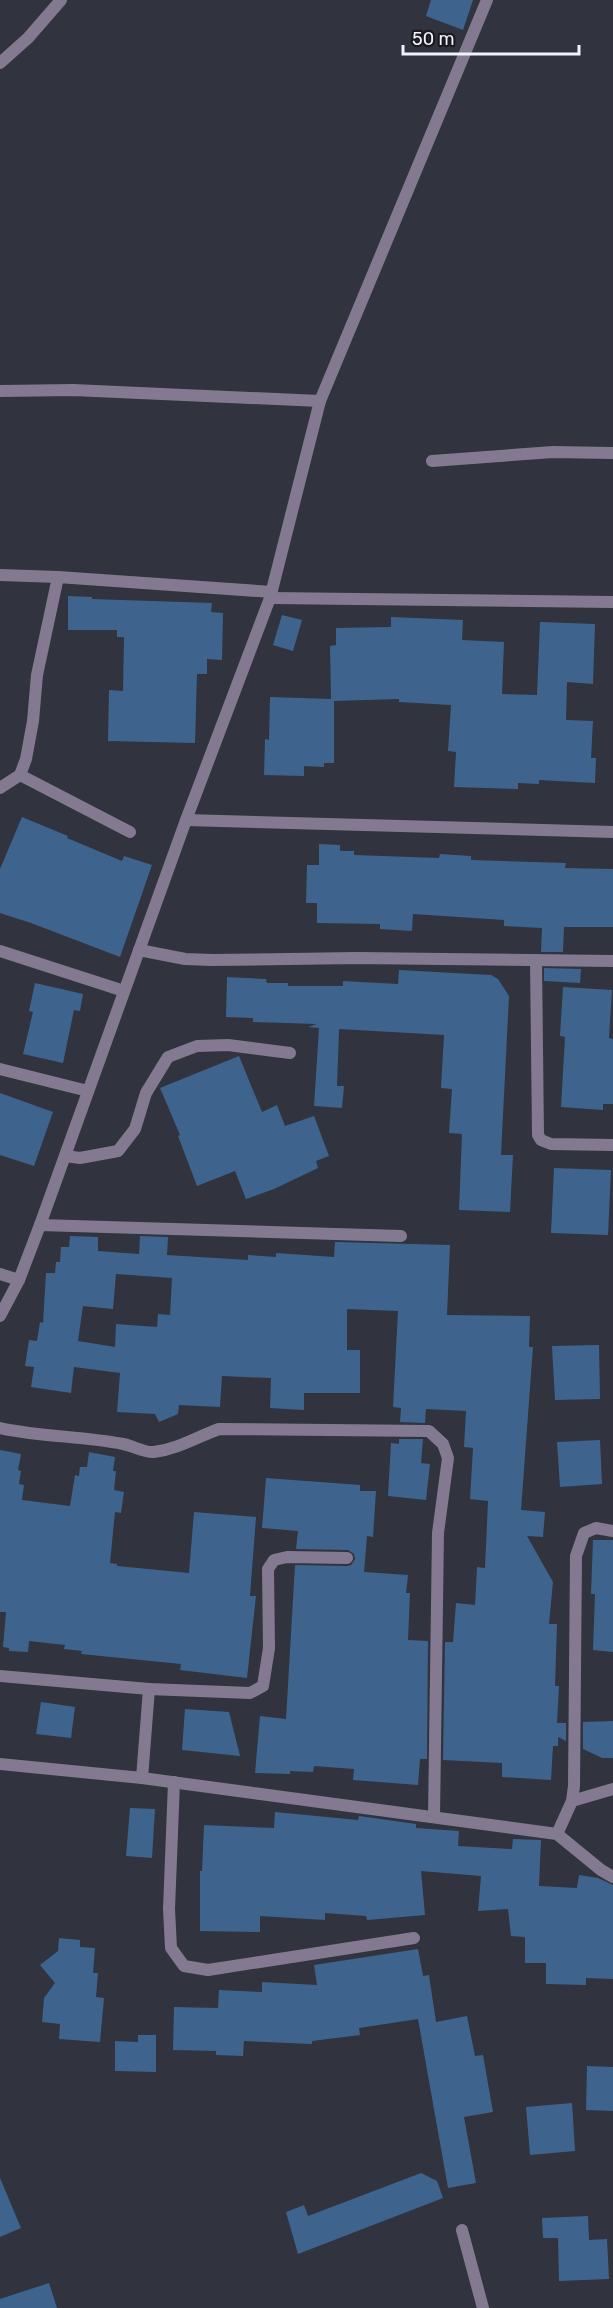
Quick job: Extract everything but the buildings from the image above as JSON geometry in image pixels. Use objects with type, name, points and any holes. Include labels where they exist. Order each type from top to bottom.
[{"type":"street","points":[[0,63],[28,38],[61,0]]},
{"type":"street","points":[[0,1316],[19,1280],[40,1225],[186,820],[271,595],[320,401],[487,0]]},
{"type":"street","points":[[0,391],[73,390],[320,401]]},
{"type":"street","points":[[432,461],[553,452],[613,453]]},
{"type":"street","points":[[0,575],[57,577],[271,595],[613,602]]},
{"type":"street","points":[[0,788],[20,775],[26,759],[33,721],[37,675],[57,577]]},
{"type":"street","points":[[20,775],[130,832]]},
{"type":"street","points":[[186,820],[613,832]]},
{"type":"street","points":[[139,950],[185,959],[212,960],[357,958],[613,961]]},
{"type":"street","points":[[0,951],[124,992]]},
{"type":"street","points":[[536,960],[538,1135],[541,1140],[551,1144],[613,1145]]},
{"type":"street","points":[[65,1156],[80,1158],[118,1152],[135,1129],[146,1093],[168,1057],[197,1046],[228,1045],[290,1053]]},
{"type":"street","points":[[0,1069],[88,1091]]},
{"type":"street","points":[[40,1225],[401,1236]]},
{"type":"street","points":[[0,1274],[19,1280]]},
{"type":"street","points":[[0,1428],[124,1444],[151,1452],[180,1447],[195,1438],[219,1430],[429,1431],[443,1444],[448,1458],[438,1533],[434,1817]]},
{"type":"street","points":[[557,1834],[572,1801],[574,1786],[576,1556],[584,1533],[596,1528],[613,1531]]},
{"type":"street","points":[[0,1676],[149,1689],[250,1693],[263,1686],[269,1648],[268,1569],[274,1560],[287,1557],[347,1558]]},
{"type":"street","points":[[142,1778],[149,1689]]},
{"type":"street","points":[[0,1764],[174,1782],[557,1834],[613,1877]]},
{"type":"street","points":[[174,1782],[169,1909],[171,1948],[184,1966],[208,1970],[414,1938]]},
{"type":"street","points":[[572,1801],[613,1789]]},
{"type":"street","points":[[462,2230],[483,2308]]}]
